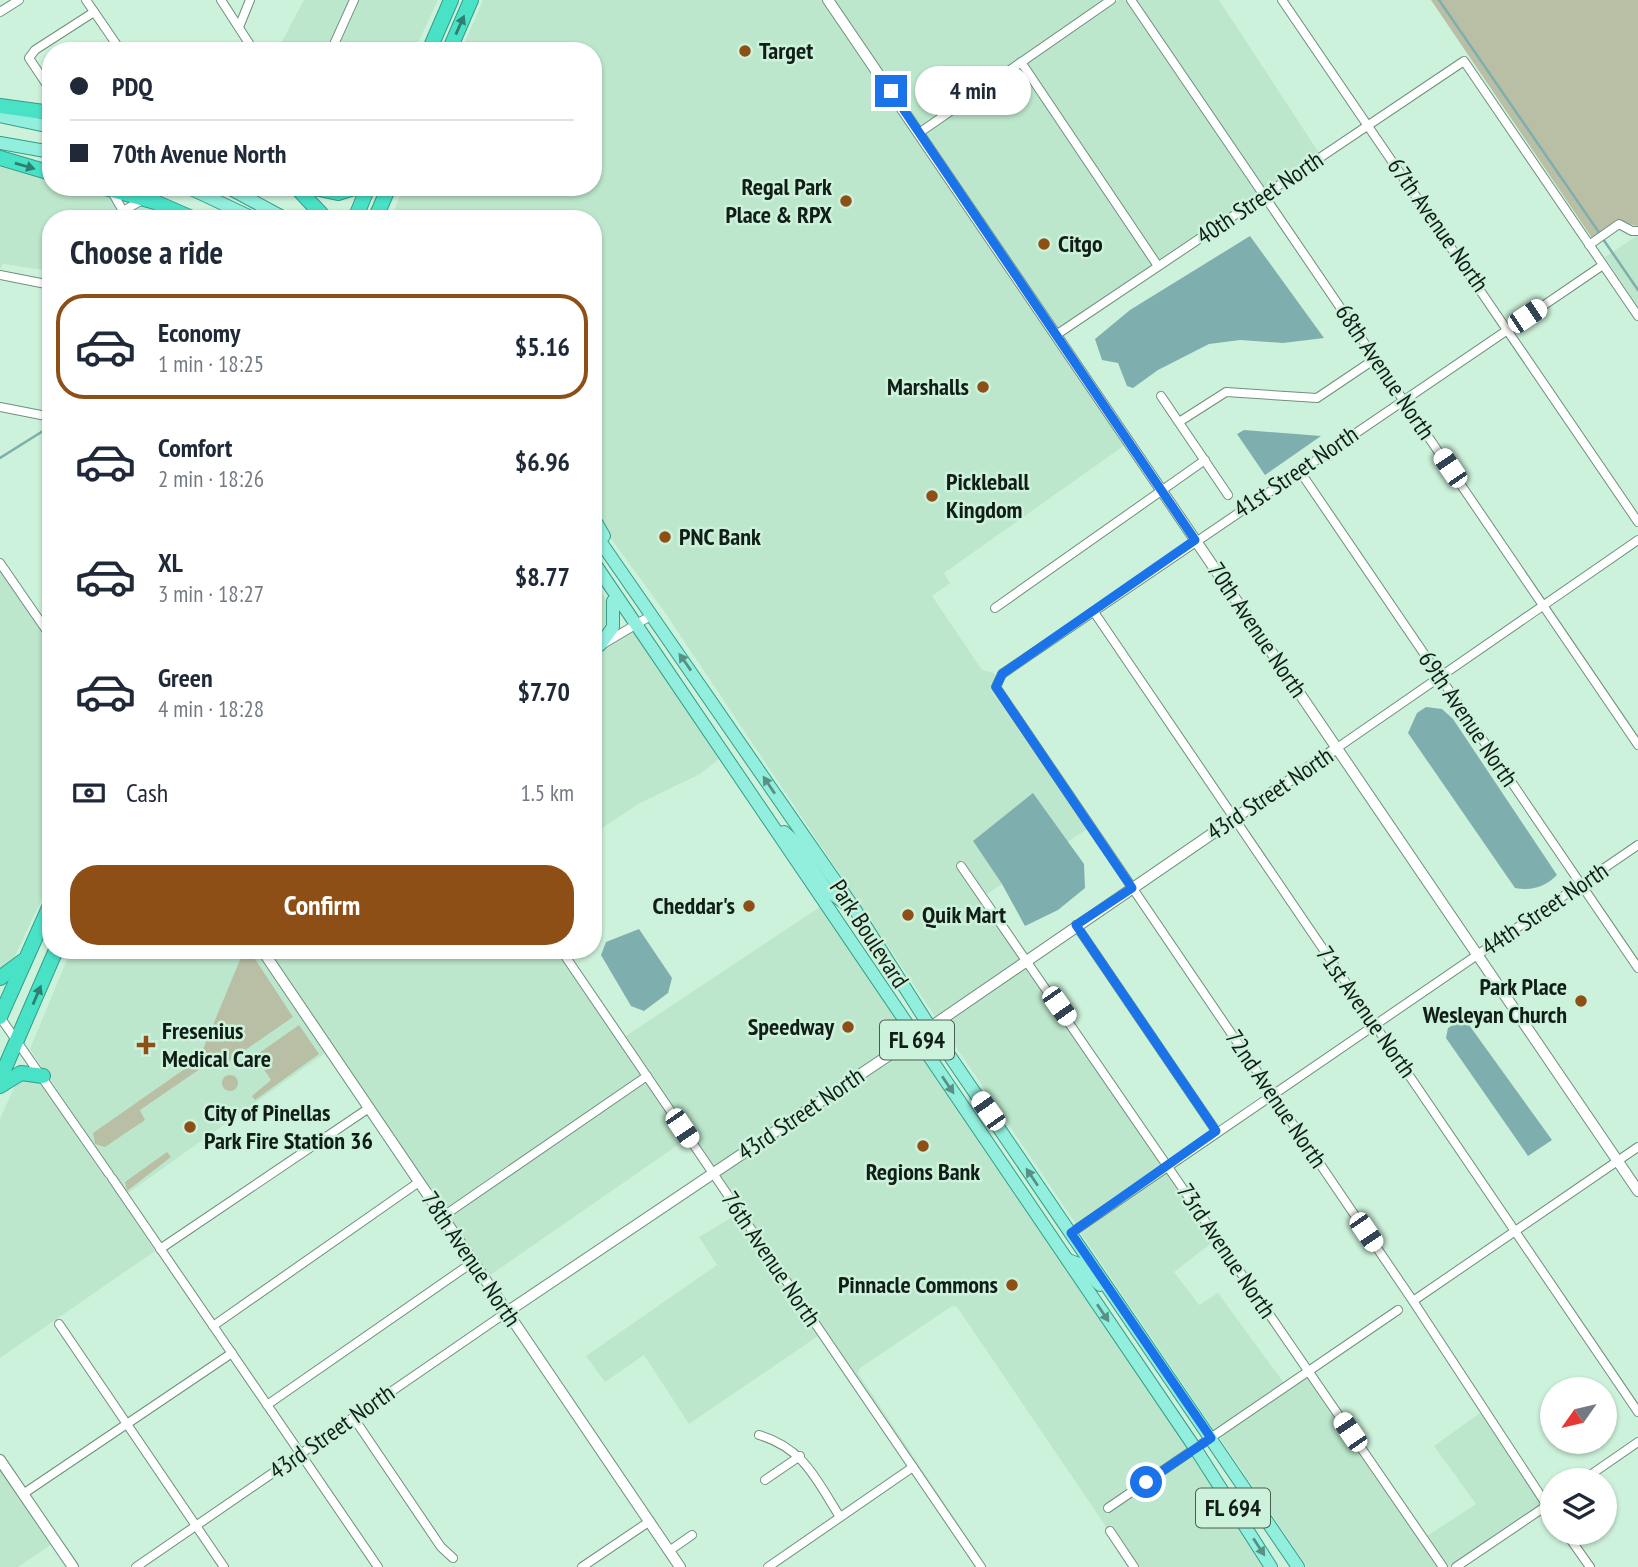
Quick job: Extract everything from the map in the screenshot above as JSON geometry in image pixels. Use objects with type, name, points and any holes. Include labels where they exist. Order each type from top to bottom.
[{"type":"highway","points":[[433,42],[452,0]]},
{"type":"highway","points":[[453,42],[471,0]]},
{"type":"highway","points":[[0,106],[42,112]]},
{"type":"highway","points":[[0,158],[42,170]]},
{"type":"highway","points":[[134,196],[172,210]]},
{"type":"highway","points":[[304,196],[318,210]]},
{"type":"highway","points":[[379,210],[385,196]]},
{"type":"highway","points":[[0,1017],[42,924]]},
{"type":"highway","points":[[0,978],[27,958]]},
{"type":"highway","points":[[0,1079],[52,959]]},
{"type":"highway","points":[[0,1086],[21,1073],[43,1076]]},
{"type":"main road","points":[[0,116],[42,125]]},
{"type":"main road","points":[[0,143],[42,150]]},
{"type":"main road","points":[[206,196],[236,210]]},
{"type":"main road","points":[[244,196],[270,210]]},
{"type":"main road","points":[[382,202],[384,210]]},
{"type":"main road","points":[[602,534],[629,583]]},
{"type":"main road","name":"FL 694","points":[[602,544],[652,615]]},
{"type":"main road","name":"FL 694","points":[[602,574],[637,625]]},
{"type":"main road","points":[[602,586],[623,615],[637,625]]},
{"type":"main road","points":[[602,641],[613,627],[613,601]]},
{"type":"main road","name":"Park Boulevard","points":[[652,615],[856,911],[930,1027],[1298,1567]]},
{"type":"main road","name":"Park Boulevard","points":[[637,625],[1195,1448],[1271,1567]]},
{"type":"main road","points":[[699,717],[719,732],[774,813],[786,822],[793,820]]},
{"type":"main road","points":[[779,834],[783,831],[790,836],[827,889],[856,911]]},
{"type":"main road","points":[[1032,1208],[1041,1212],[1057,1230],[1071,1233]]},
{"type":"main road","points":[[1067,1260],[1079,1264],[1093,1279],[1108,1286]]},
{"type":"street","points":[[0,12],[19,0]]},
{"type":"street","points":[[86,0],[115,42]]},
{"type":"street","points":[[220,0],[248,42]]},
{"type":"street","points":[[239,27],[250,0]]},
{"type":"street","points":[[335,42],[354,0]]},
{"type":"street","name":"70th Avenue North","points":[[828,0],[1638,1191]]},
{"type":"street","points":[[919,133],[1111,0]]},
{"type":"street","name":"68th Avenue North","points":[[1131,0],[1638,745]]},
{"type":"street","name":"67th Avenue North","points":[[1282,0],[1509,328],[1638,522]]},
{"type":"street","points":[[47,42],[94,12]]},
{"type":"street","points":[[42,45],[29,58],[42,78]]},
{"type":"street","name":"40th Street North","points":[[1056,335],[1464,61],[1593,242]]},
{"type":"street","points":[[1021,62],[1158,266]]},
{"type":"street","points":[[129,210],[144,199]]},
{"type":"street","points":[[1638,231],[1632,232],[1619,225],[1593,242],[1603,265],[1638,316]]},
{"type":"street","name":"41st Street North","points":[[996,687],[1002,674],[1195,540],[1603,265]]},
{"type":"street","points":[[0,275],[42,283]]},
{"type":"street","points":[[1179,422],[1226,392],[1317,397],[1375,359]]},
{"type":"street","points":[[1161,396],[1228,495]]},
{"type":"street","points":[[0,407],[42,415]]},
{"type":"street","points":[[995,607],[1163,492],[1205,460]]},
{"type":"street","name":"69th Avenue North","points":[[1299,470],[1638,968]]},
{"type":"street","name":"43rd Street North","points":[[136,1567],[713,1172],[916,1037],[1638,540]]},
{"type":"street","points":[[0,563],[42,624]]},
{"type":"street","name":"71st Avenue North","points":[[1094,612],[1638,1412]]},
{"type":"street","points":[[602,645],[652,615]]},
{"type":"street","name":"72nd Avenue North","points":[[996,687],[1540,1491]]},
{"type":"street","name":"44th Street North","points":[[1071,1233],[1216,1131],[1638,845]]},
{"type":"street","name":"73rd Avenue North","points":[[961,866],[1443,1567]]},
{"type":"street","points":[[1076,925],[1216,1131]]},
{"type":"street","name":"78th Avenue North","points":[[268,959],[680,1567]]},
{"type":"street","name":"76th Avenue North","points":[[567,959],[981,1567]]},
{"type":"street","points":[[0,1017],[18,1039],[378,1567]]},
{"type":"street","points":[[442,1217],[647,1076]]},
{"type":"street","points":[[160,1249],[369,1108]]},
{"type":"street","points":[[1413,1301],[1638,1147]]},
{"type":"street","points":[[213,1326],[419,1182]]},
{"type":"street","points":[[267,1405],[473,1262]]},
{"type":"street","points":[[1108,1508],[1398,1310]]},
{"type":"street","points":[[59,1324],[225,1567]]},
{"type":"street","points":[[23,1494],[232,1353]]},
{"type":"street","points":[[354,1417],[441,1547],[453,1558]]},
{"type":"street","points":[[759,1434],[780,1441],[800,1456],[840,1517]]},
{"type":"street","points":[[1600,1468],[1638,1442]]},
{"type":"street","points":[[765,1480],[800,1456]]},
{"type":"street","points":[[0,1460],[73,1567]]},
{"type":"street","points":[[768,1567],[913,1467]]},
{"type":"street","points":[[1456,1567],[1540,1514]]},
{"type":"street","points":[[582,1567],[650,1521]]},
{"type":"street","points":[[1110,1531],[1134,1567]]},
{"type":"street","points":[[669,1551],[692,1535]]},
{"type":"street","points":[[1574,1545],[1590,1567]]},
{"type":"shaded area","points":[[304,0],[349,0],[330,42],[282,42]]},
{"type":"shaded area","points":[[359,0],[438,0],[418,42],[340,42]]},
{"type":"shaded area","points":[[483,0],[823,0],[1125,445],[944,573],[950,583],[932,596],[982,670],[994,673],[996,677],[990,689],[1087,829],[1066,843],[1033,794],[973,841],[1002,884],[987,894],[963,860],[955,865],[1021,958],[936,1018],[602,523],[602,210],[394,210],[400,196],[602,196],[602,42],[465,42]]},
{"type":"shaded area","points":[[834,0],[1103,0],[920,127]]},
{"type":"shaded area","points":[[1118,0],[1125,0],[1257,194],[1160,260],[1027,63]]},
{"type":"shaded area","points":[[1137,0],[1219,0],[1319,153],[1265,189]]},
{"type":"shaded area","points":[[1431,0],[1638,0],[1638,226],[1617,221],[1592,238]]},
{"type":"shaded area","points":[[1019,68],[1152,265],[1058,329],[925,134]]},
{"type":"shaded area","points":[[0,163],[42,175],[42,196],[121,196],[119,210],[42,210],[42,270],[3,264],[0,269]]},
{"type":"shaded area","points":[[130,199],[159,210],[128,210]]},
{"type":"shaded area","points":[[1638,235],[1638,307],[1605,257]]},
{"type":"shaded area","points":[[0,570],[42,632],[42,898],[10,967],[0,973]]},
{"type":"shaded area","points":[[602,593],[609,603],[608,626],[602,634]]},
{"type":"shaded area","points":[[633,630],[720,758],[700,774],[640,803],[602,828],[602,650]]},
{"type":"shaded area","points":[[820,907],[909,1037],[714,1166],[626,1036]]},
{"type":"shaded area","points":[[67,959],[262,959],[325,1053],[128,1193],[113,1172],[106,1177],[155,1251],[0,1358],[0,1119],[18,1079],[40,1080],[101,1172],[109,1167],[30,1049]]},
{"type":"shaded area","points":[[240,959],[255,959],[293,1017],[222,1066],[216,1058],[140,1110],[145,1120],[105,1147],[95,1144],[93,1133],[199,1059]]},
{"type":"shaded area","points":[[273,959],[561,959],[685,1140],[489,1276]]},
{"type":"shaded area","points":[[1026,965],[1161,1164],[1076,1224],[941,1025]]},
{"type":"shaded area","points":[[299,1025],[319,1054],[255,1100],[252,1096],[271,1080],[255,1056]]},
{"type":"shaded area","points":[[914,1044],[1189,1448],[1102,1508],[1107,1514],[1194,1455],[1266,1567],[1140,1567],[1112,1525],[1107,1528],[957,1307],[952,1306],[860,1368],[858,1373],[987,1567],[719,1173]]},
{"type":"shaded area","points":[[230,1075],[238,1083],[230,1091],[222,1083]]},
{"type":"shaded area","points":[[167,1152],[171,1157],[127,1191],[125,1182]]},
{"type":"shaded area","points":[[1166,1171],[1214,1241],[1174,1272],[1199,1305],[1218,1293],[1284,1383],[1214,1430],[1080,1232]]},
{"type":"shaded area","points":[[736,1215],[850,1382],[818,1336],[689,1424],[644,1355],[605,1382],[586,1356],[717,1265],[699,1237]]},
{"type":"shaded area","points":[[1307,1378],[1437,1567],[1307,1567],[1219,1437]]},
{"type":"shaded area","points":[[1480,1413],[1540,1503],[1449,1567],[1427,1536],[1476,1504],[1434,1446]]},
{"type":"shaded area","points":[[0,1469],[52,1544],[18,1567],[0,1567]]},
{"type":"water","points":[[1250,236],[1324,338],[1283,343],[1240,340],[1209,344],[1158,370],[1133,388],[1127,386],[1118,363],[1102,360],[1095,339],[1130,310]]},
{"type":"water","points":[[1244,430],[1321,436],[1265,475],[1237,434]]},
{"type":"water","points":[[1426,707],[1442,709],[1453,719],[1557,875],[1548,883],[1527,889],[1515,888],[1408,733],[1417,713]]},
{"type":"water","points":[[1033,793],[1084,864],[1085,888],[1058,910],[1025,926],[1002,884],[973,841]]},
{"type":"water","points":[[639,929],[672,978],[668,993],[644,1011],[631,1006],[602,957],[606,942]]},
{"type":"water","points":[[1464,1018],[1552,1140],[1528,1156],[1446,1038],[1448,1028]]},
{"type":"waterway","points":[[1439,0],[1600,234]]},
{"type":"waterway","points":[[1603,239],[1638,290]]},
{"type":"waterway","points":[[0,458],[42,432]]},
{"type":"place","name":"Target","points":[[745,51]]},
{"type":"place","name":"Regal Park Place & RPX","points":[[846,201]]},
{"type":"place","name":"Citgo","points":[[1044,244]]},
{"type":"place","name":"Marshalls","points":[[983,387]]},
{"type":"place","name":"Pickleball Kingdom","points":[[932,496]]},
{"type":"place","name":"PNC Bank","points":[[665,537]]},
{"type":"place","name":"Cheddar's","points":[[749,906]]},
{"type":"place","name":"Quik Mart","points":[[908,915]]},
{"type":"place","name":"Park Place Wesleyan Church","points":[[1581,1001]]},
{"type":"place","name":"Speedway","points":[[848,1027]]},
{"type":"place","name":"Fresenius Medical Care","points":[[146,1045]]},
{"type":"place","name":"City of Pinellas Park Fire Station 36","points":[[190,1127]]},
{"type":"place","name":"Regions Bank","points":[[923,1146]]},
{"type":"place","name":"Pinnacle Commons","points":[[1012,1285]]},
{"type":"route","points":[[891,91],[1195,540],[1002,674],[996,687],[1132,888],[1076,925],[1216,1131],[1071,1233],[1211,1438],[1146,1482]]}]
